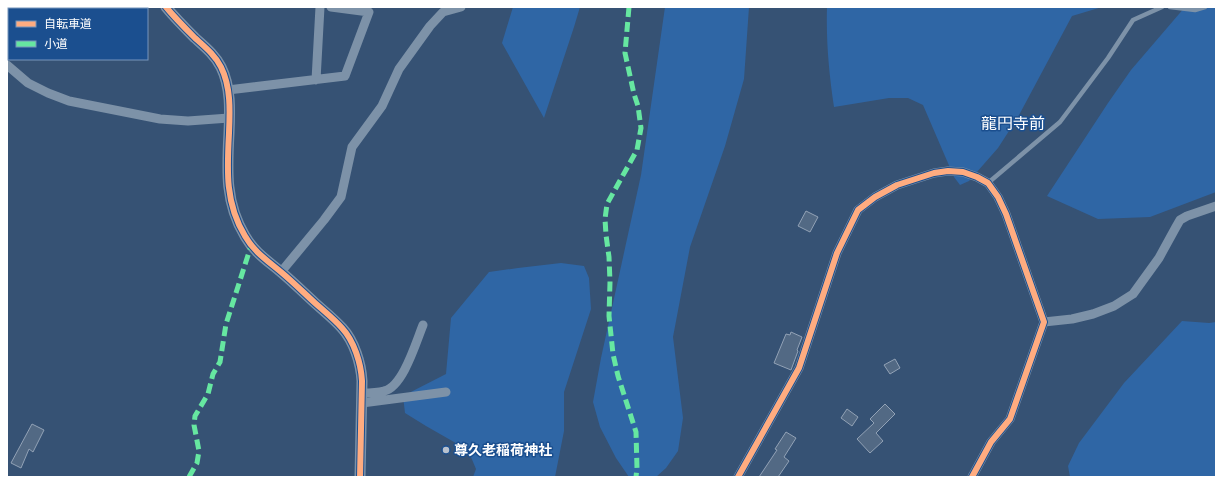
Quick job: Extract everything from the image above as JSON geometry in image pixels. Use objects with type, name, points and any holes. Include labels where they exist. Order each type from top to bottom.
[{"type":"street","points":[[166,7],[175,18],[216,58],[221,68],[228,90],[229,118],[227,165],[229,191],[232,210],[241,229],[251,246],[343,328],[356,353],[361,367],[362,398],[360,477]]},
{"type":"street","points":[[316,80],[320,7]]},
{"type":"street","points":[[228,90],[345,76],[369,12],[331,7]]},
{"type":"street","points":[[439,7],[439,17]]},
{"type":"street","points":[[281,272],[341,197],[352,147],[382,106],[399,69],[430,26],[443,12],[461,7]]},
{"type":"street","points":[[7,65],[28,83],[69,101],[160,119],[188,121],[229,118]]},
{"type":"street","points":[[738,477],[799,368],[836,253],[858,210],[875,197],[897,185],[934,172],[948,171],[963,172],[977,177],[988,183],[998,197],[1006,214],[1044,322],[1010,419],[991,442],[972,477]]},
{"type":"street","points":[[1044,322],[1072,319],[1093,314],[1114,306],[1133,294],[1159,258],[1180,220],[1216,206]]},
{"type":"street","points":[[362,398],[385,391],[394,386],[401,376],[423,325]]},
{"type":"street","points":[[362,398],[446,392]]},
{"type":"lane","points":[[988,183],[1060,122],[1108,58],[1133,20],[1162,7]]},
{"type":"lane","points":[[1170,7],[1195,10],[1205,7]]},
{"type":"shaded area","points":[[513,7],[580,7],[544,118],[502,43]]},
{"type":"shaded area","points":[[665,7],[749,7],[744,79],[725,146],[690,247],[673,337],[683,418],[678,451],[666,468],[656,477],[629,477],[616,458],[600,427],[593,402],[601,358],[641,175]]},
{"type":"shaded area","points":[[827,7],[1102,7],[1072,16],[1018,117],[998,148],[969,181],[960,185],[954,177],[923,105],[908,98],[889,98],[834,107],[828,57]]},
{"type":"shaded area","points":[[1185,7],[1216,7],[1216,192],[1150,217],[1098,219],[1047,196],[1131,70]]},
{"type":"shaded area","points":[[561,263],[584,266],[589,278],[591,309],[564,392],[564,431],[555,477],[473,477],[476,469],[468,450],[405,413],[403,396],[446,374],[451,318],[489,272]]},
{"type":"shaded area","points":[[1182,321],[1209,323],[1216,322],[1216,477],[1070,477],[1068,466],[1079,443],[1124,383]]},
{"type":"building","points":[[806,211],[818,217],[810,232],[798,226]]},
{"type":"building","points":[[791,332],[802,337],[791,370],[774,363],[786,334],[790,335]]},
{"type":"building","points":[[895,359],[900,368],[890,374],[884,365]]},
{"type":"building","points":[[885,404],[895,414],[876,433],[883,441],[870,453],[857,439],[874,423],[870,419]]},
{"type":"building","points":[[847,409],[858,417],[852,426],[841,418]]},
{"type":"building","points":[[32,424],[44,430],[33,452],[29,449],[21,468],[11,463]]},
{"type":"building","points":[[786,432],[796,438],[784,457],[789,461],[778,477],[759,477],[777,450],[775,449]]},
{"type":"marked path","points":[[629,7],[625,53],[638,106],[641,128],[637,150],[607,204],[605,219],[609,257],[609,316],[613,354],[618,376],[636,432],[636,477]]},
{"type":"marked path","points":[[189,477],[197,463],[199,451],[194,425],[195,416],[208,394],[213,374],[220,362],[226,324],[251,246]]},
{"type":"cycle path","points":[[166,7],[213,55],[219,63],[227,83],[230,108],[228,160],[229,186],[238,224],[253,247],[339,325],[346,333],[353,346],[360,367],[362,381],[360,477]]},
{"type":"cycle path","points":[[738,477],[799,368],[837,253],[858,210],[875,197],[897,185],[934,173],[948,171],[963,172],[977,177],[988,183],[998,197],[1006,214],[1044,322],[1010,419],[991,442],[972,477]]},
{"type":"place","name":"尊久老稲荷神社","points":[[446,450]]},
{"type":"district","name":"龍円寺前","points":[[1013,123]]}]
